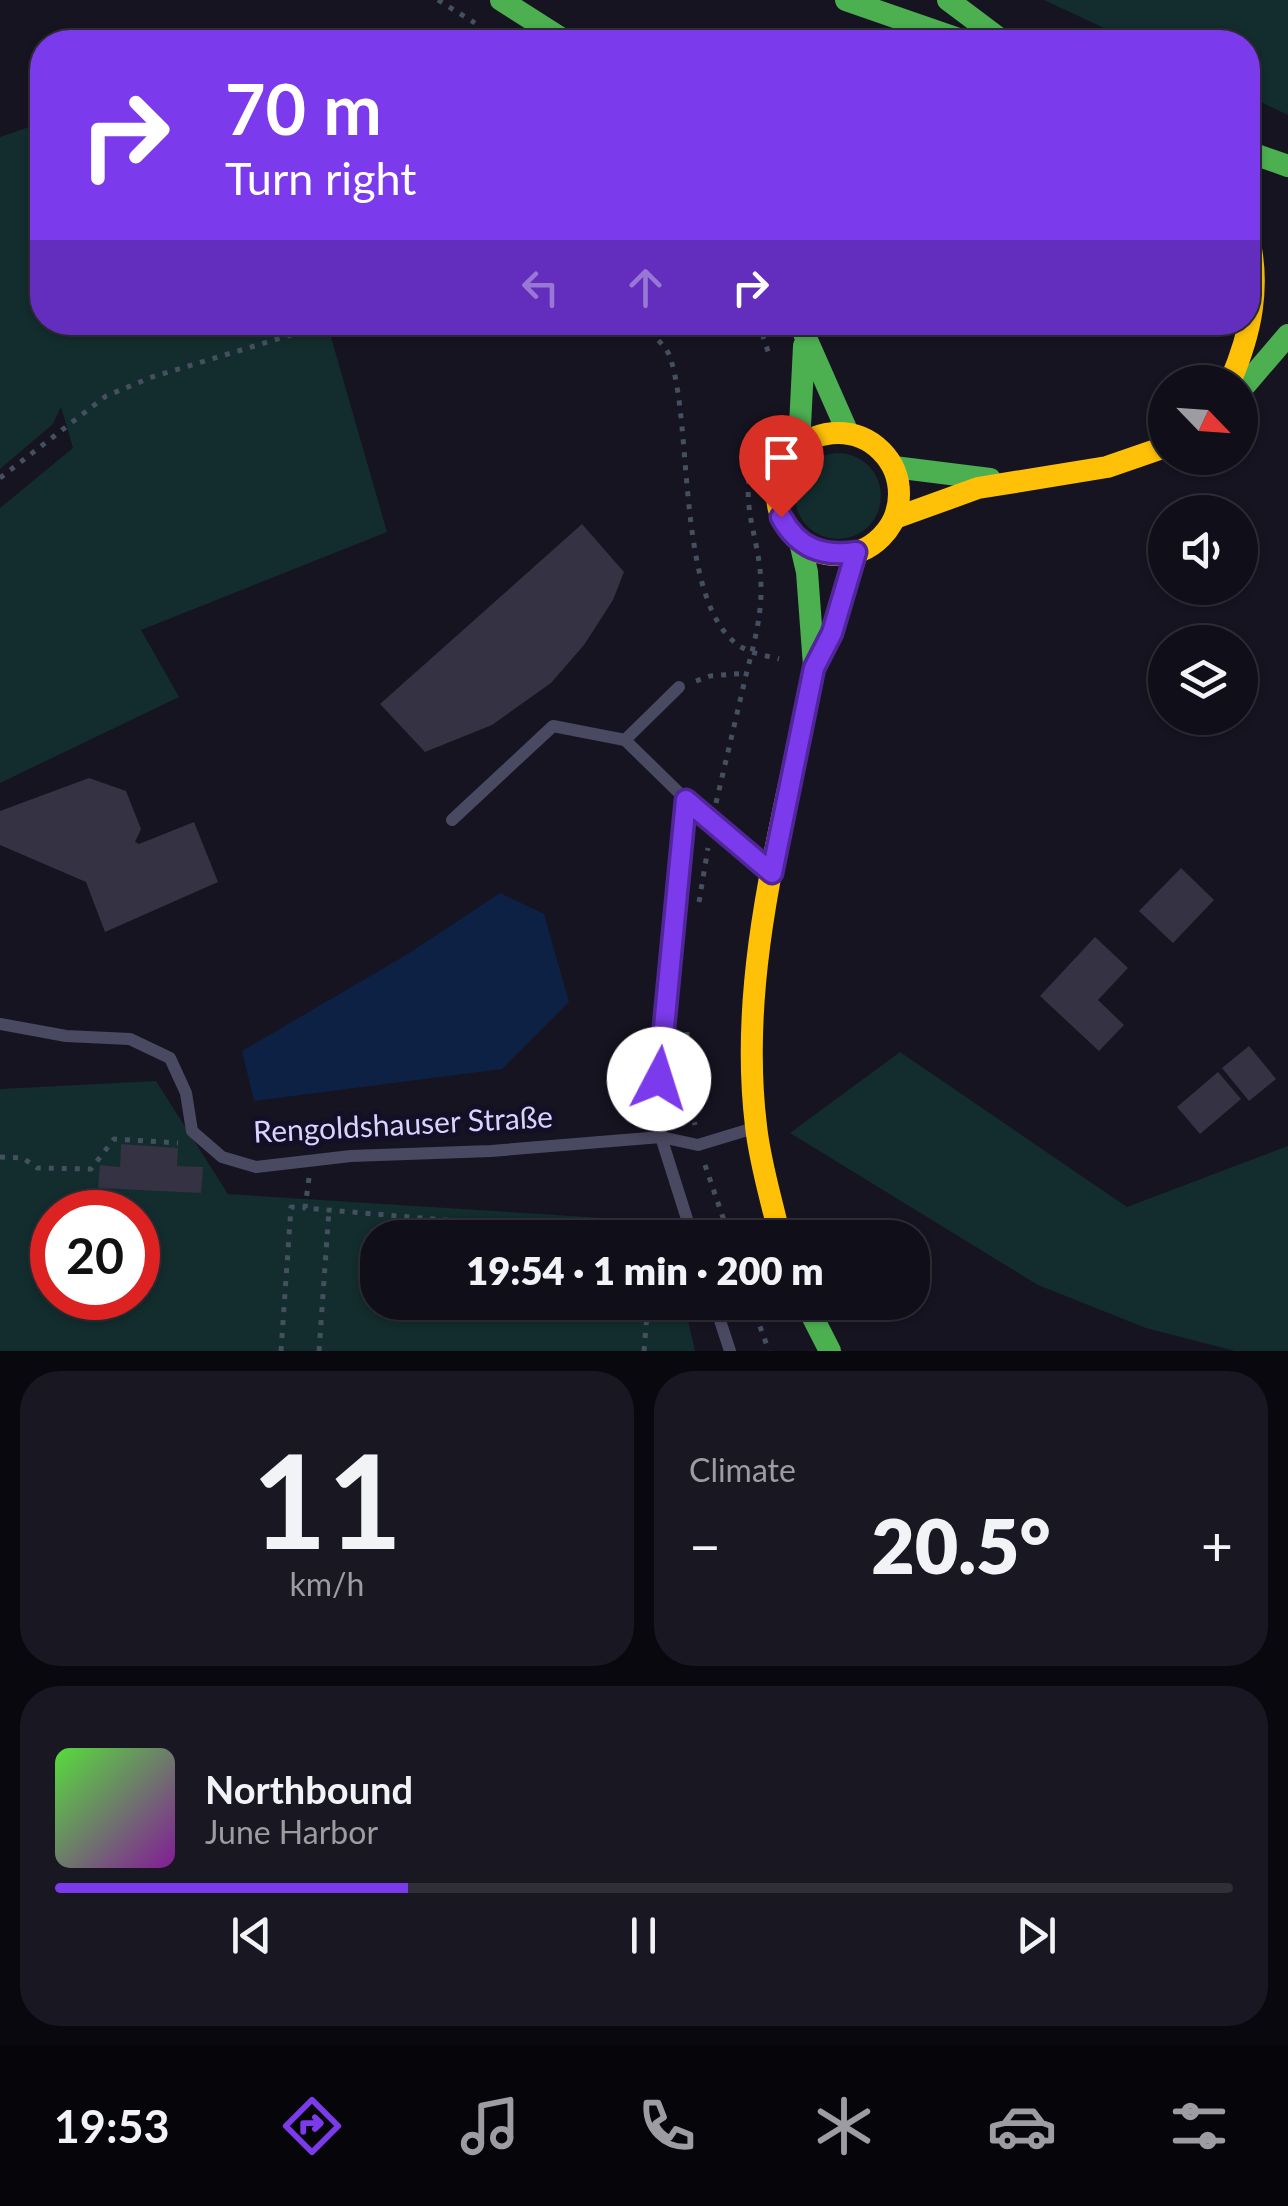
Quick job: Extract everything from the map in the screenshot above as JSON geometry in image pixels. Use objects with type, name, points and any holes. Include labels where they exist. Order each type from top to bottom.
[{"type":"street","points":[[501,0],[547,30]]},
{"type":"street","points":[[846,0],[932,30]]},
{"type":"street","points":[[948,0],[988,30]]},
{"type":"street","points":[[1260,156],[1288,166]]},
{"type":"street","points":[[1258,370],[1288,334]]},
{"type":"street","points":[[799,446],[801,335]]},
{"type":"street","points":[[804,335],[848,432]]},
{"type":"street","points":[[1237,365],[1249,335]]},
{"type":"street","points":[[848,432],[875,444],[894,467],[900,493],[894,518],[879,540],[856,552],[817,552],[788,531],[777,502],[781,471],[799,446],[822,434],[848,432]]},
{"type":"street","points":[[894,518],[1004,481],[1090,472],[1148,456]]},
{"type":"street","points":[[894,467],[1004,481]]},
{"type":"street","points":[[800,542],[808,564],[809,637],[814,668]]},
{"type":"street","points":[[776,1220],[756,1127],[752,1021],[757,945],[814,668],[832,633],[856,552]]},
{"type":"street","points":[[814,1320],[830,1351]]},
{"type":"lane","points":[[626,740],[679,688]]},
{"type":"lane","points":[[452,820],[552,726],[626,740],[712,824],[772,873]]},
{"type":"lane","points":[[686,800],[659,1079],[661,1137],[687,1220]]},
{"type":"lane","name":"Rengoldshauser Straße","points":[[0,1024],[66,1036],[130,1040],[170,1058],[186,1093],[192,1131],[222,1157],[256,1166],[661,1137],[698,1144],[756,1127]]},
{"type":"lane","points":[[720,1320],[730,1351]]},
{"type":"path","points":[[438,0],[480,26]]},
{"type":"path","points":[[0,478],[106,396],[152,377],[291,335]]},
{"type":"path","points":[[652,335],[669,354],[697,561],[708,609],[740,647],[752,652]]},
{"type":"path","points":[[697,914],[712,824],[762,593],[748,508],[750,467],[769,433]]},
{"type":"path","points":[[679,688],[710,676],[747,673]]},
{"type":"path","points":[[687,1022],[686,1076],[694,1124]]},
{"type":"path","points":[[0,1157],[24,1158],[36,1168],[91,1169],[114,1139],[209,1145]]},
{"type":"path","points":[[305,1208],[311,1160]]},
{"type":"path","points":[[705,1164],[724,1220]]},
{"type":"path","points":[[281,1351],[291,1207],[444,1220]]},
{"type":"path","points":[[319,1351],[328,1210]]},
{"type":"path","points":[[644,1351],[647,1320]]},
{"type":"path","points":[[758,1320],[769,1351]]},
{"type":"green space","points":[[1044,0],[1288,0],[1288,115],[1260,102],[1260,30],[1108,30]]},
{"type":"green space","points":[[30,127],[30,335],[339,335],[331,337],[387,532],[141,630],[179,697],[0,783],[0,508],[73,448],[61,407],[53,424],[0,469],[0,137]]},
{"type":"green space","points":[[830,453],[846,453],[869,465],[878,479],[878,513],[869,527],[846,539],[830,539],[814,532],[802,520],[795,504],[795,488],[802,472],[814,460]]},
{"type":"green space","points":[[900,1052],[1127,1207],[1288,1146],[1288,1351],[1235,1351],[1146,1328],[1038,1285],[790,1133]]},
{"type":"green space","points":[[156,1081],[228,1194],[635,1220],[360,1220],[360,1320],[688,1320],[695,1351],[0,1351],[0,1089]]},
{"type":"water","points":[[500,893],[544,914],[569,1002],[502,1069],[254,1101],[242,1051],[406,955]]},
{"type":"building","points":[[582,524],[624,572],[613,600],[584,645],[551,683],[492,725],[425,752],[380,704]]},
{"type":"building","points":[[89,778],[126,791],[141,829],[135,842],[139,844],[194,822],[218,882],[105,932],[86,882],[0,845],[0,811]]},
{"type":"building","points":[[1181,868],[1214,900],[1173,943],[1139,911]]},
{"type":"building","points":[[1095,937],[1128,968],[1098,1000],[1124,1025],[1099,1051],[1040,996]]},
{"type":"building","points":[[1249,1046],[1276,1079],[1249,1101],[1222,1068]]},
{"type":"building","points":[[1218,1072],[1241,1099],[1200,1134],[1177,1107]]},
{"type":"building","points":[[121,1144],[178,1148],[177,1166],[203,1167],[201,1193],[98,1188],[100,1165],[120,1167]]},
{"type":"traffic: fast","points":[[501,0],[548,30]]},
{"type":"traffic: fast","points":[[846,0],[932,30]]},
{"type":"traffic: fast","points":[[948,0],[988,30]]},
{"type":"traffic: fast","points":[[1260,156],[1288,166]]},
{"type":"traffic: fast","points":[[805,335],[848,433]]},
{"type":"traffic: fast","points":[[1258,370],[1288,335]]},
{"type":"traffic: fast","points":[[799,446],[804,346]]},
{"type":"traffic: fast","points":[[894,467],[990,479]]},
{"type":"traffic: fast","points":[[800,542],[807,572],[814,666]]},
{"type":"traffic: fast","points":[[809,691],[857,553]]},
{"type":"traffic: fast","points":[[814,1320],[830,1351]]},
{"type":"traffic: slow","points":[[1237,365],[1246,335]]},
{"type":"traffic: slow","points":[[838,433],[861,437],[881,451],[895,471],[899,494],[895,517],[881,537],[861,551],[838,555],[815,551],[795,537],[781,517],[777,494],[781,471],[795,451],[815,437],[838,433]]},
{"type":"traffic: slow","points":[[895,518],[978,488],[1107,467],[1148,453]]},
{"type":"traffic: slow","points":[[776,1220],[756,1126],[753,1016],[765,907],[809,691]]},
{"type":"route","points":[[659,1079],[686,800],[772,873],[814,668],[832,633],[856,552],[817,552],[788,531],[781,517]]}]
